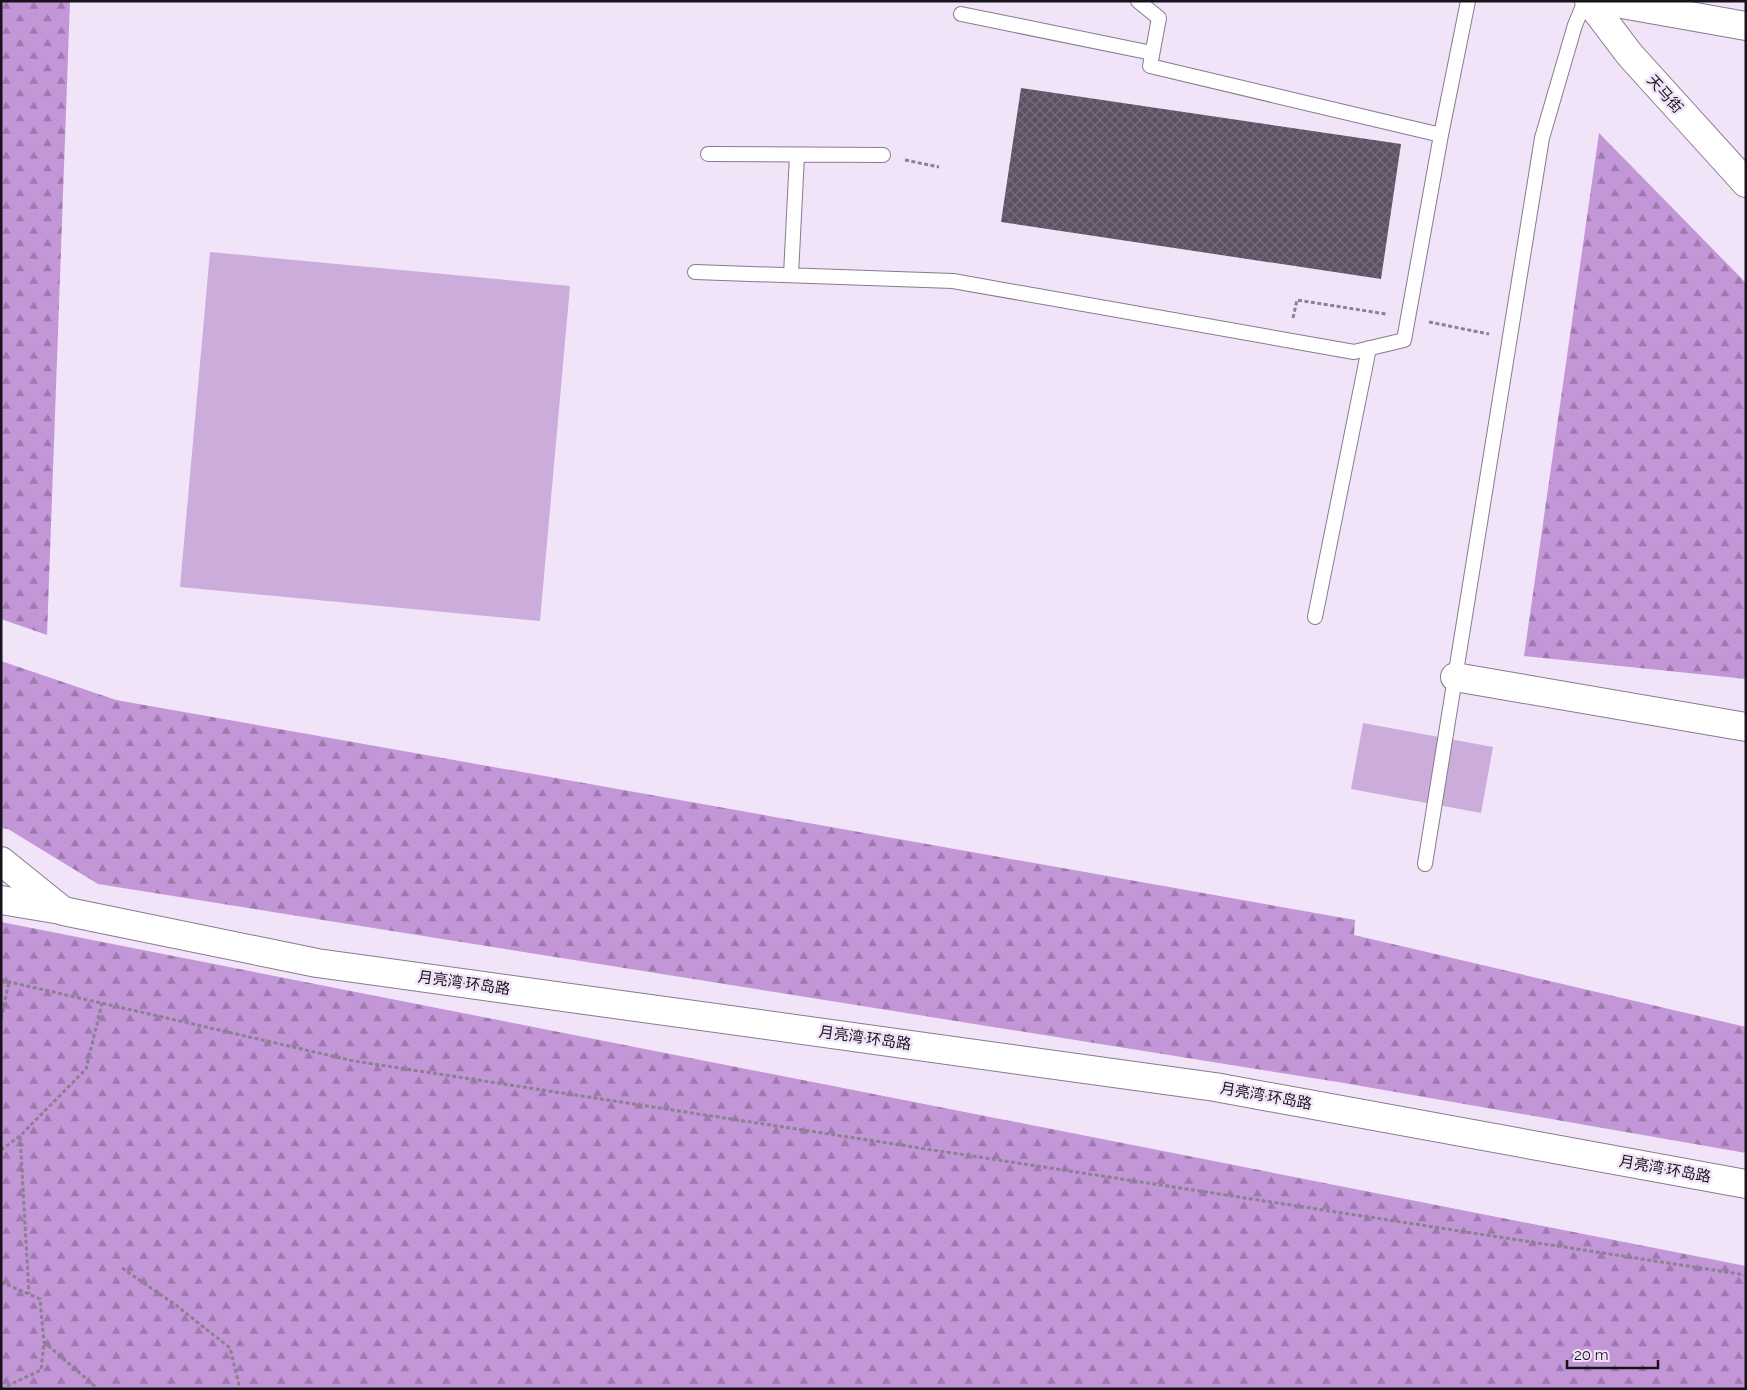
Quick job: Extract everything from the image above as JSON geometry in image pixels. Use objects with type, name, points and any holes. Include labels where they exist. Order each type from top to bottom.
[{"type":"street","name":"天马街","points":[[1589,1],[1630,55],[1746,183]]},
{"type":"street","points":[[1605,1],[1746,26]]},
{"type":"street","points":[[1455,677],[1746,727]]},
{"type":"street","name":"月亮湾·环岛路","points":[[1,860],[62,910],[317,963],[1215,1087],[1746,1184]]},
{"type":"street","points":[[1,900],[62,910]]},
{"type":"lane","points":[[1138,1],[1159,18],[1150,66],[1441,135]]},
{"type":"lane","points":[[695,272],[953,281],[1354,352],[1404,340],[1441,135],[1468,1]]},
{"type":"lane","points":[[1425,864],[1542,138],[1575,24],[1585,1]]},
{"type":"lane","points":[[960,14],[1152,53]]},
{"type":"lane","points":[[708,154],[883,155]]},
{"type":"lane","points":[[791,276],[797,155]]},
{"type":"lane","points":[[1315,617],[1369,348]]},
{"type":"path","points":[[883,155],[939,167]]},
{"type":"path","points":[[1,980],[354,1061],[1746,1275]]},
{"type":"path","points":[[1,1019],[9,982]]},
{"type":"path","points":[[1,1150],[20,1136],[86,1069],[102,1003]]},
{"type":"path","points":[[20,1136],[29,1294]]},
{"type":"path","points":[[122,1268],[177,1306],[230,1348],[240,1389]]},
{"type":"path","points":[[1,1282],[40,1299],[44,1342],[41,1370],[1,1388]]},
{"type":"path","points":[[44,1342],[98,1389]]},
{"type":"shaded area","points":[[210,252],[570,286],[540,621],[180,587]]},
{"type":"shaded area","points":[[1363,723],[1493,747],[1481,813],[1351,789]]},
{"type":"green space","points":[[1,1],[70,1],[47,635],[1,619]]},
{"type":"green space","points":[[1599,133],[1746,283],[1746,679],[1524,656]]},
{"type":"green space","points":[[1,661],[116,700],[1355,920],[1354,935],[1746,1027],[1746,1153],[1338,1082],[98,884],[8,829],[1,828]]},
{"type":"green space","points":[[1,922],[1746,1266],[1746,1389],[1,1389]]},
{"type":"building","points":[[1021,88],[1401,144],[1381,279],[1001,222]]}]
